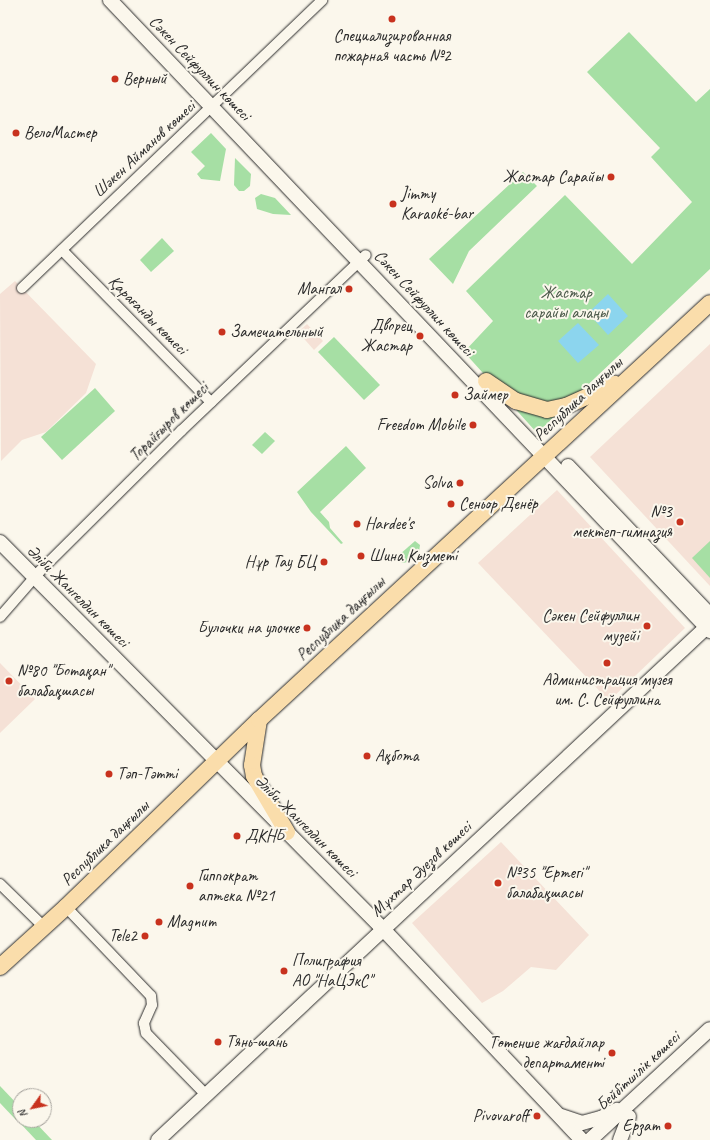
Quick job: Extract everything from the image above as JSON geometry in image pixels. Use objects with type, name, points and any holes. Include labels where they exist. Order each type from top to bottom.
[{"type":"main road","name":"Сәкен Сейфуллин көшесі","points":[[110,0],[215,105],[363,258],[549,453],[709,624]]},
{"type":"main road","name":"Сәкен Сейфуллин көшесі","points":[[122,0],[215,105]]},
{"type":"main road","name":"Сәкен Сейфуллин көшесі","points":[[363,258],[486,381],[549,453]]},
{"type":"main road","name":"Республика даңғылы","points":[[0,967],[44,927],[70,910],[259,720],[710,303]]},
{"type":"main road","points":[[486,381],[516,401],[536,408],[552,410],[629,377]]},
{"type":"main road","name":"Әліби Жангелдин көшесі","points":[[0,542],[216,762],[383,929],[582,1140]]},
{"type":"main road","name":"Мұхтар Әуезов көшесі","points":[[158,1140],[709,624]]},
{"type":"main road","points":[[259,720],[252,765],[254,776],[287,832]]},
{"type":"main road","name":"Бейбітшілік көшесі","points":[[590,1140],[710,1029]]},
{"type":"main road","name":"Бейбітшілік көшесі","points":[[604,1140],[710,1042]]},
{"type":"main road","points":[[558,1115],[582,1123],[614,1112],[638,1095]]},
{"type":"main road","points":[[620,1140],[629,1117]]},
{"type":"street","name":"Шәкен Айманов көшесі","points":[[22,288],[215,105],[322,0]]},
{"type":"street","name":"Қарағанды көшесі","points":[[62,250],[211,402]]},
{"type":"street","name":"Торайғыров көшесі","points":[[0,617],[34,578],[211,402],[363,258]]},
{"type":"street","points":[[0,884],[44,927]]},
{"type":"street","points":[[70,910],[151,996],[152,1006],[144,1023],[146,1033],[206,1094]]},
{"type":"shaded area","points":[[15,281],[96,364],[86,393],[46,432],[22,440],[1,461],[0,294]]},
{"type":"shaded area","points":[[307,324],[323,341],[314,350],[298,332]]},
{"type":"shaded area","name":"№3 мектеп-гимназия","points":[[710,344],[710,586],[590,457]]},
{"type":"shaded area","points":[[557,490],[685,628],[609,701],[478,563]]},
{"type":"shaded area","name":"№80 \"Ботақан\" балабақшасы","points":[[0,663],[35,699],[0,733]]},
{"type":"shaded area","name":"№35 \"Ертегі\" балабақшасы","points":[[501,842],[589,935],[556,970],[531,967],[503,991],[482,1003],[412,923]]},
{"type":"green space","name":"Жастар сарайы алаңы","points":[[629,32],[696,102],[710,89],[710,269],[537,433],[464,352],[493,321],[466,291],[565,195],[632,264],[692,202],[651,157],[660,148],[587,72]]},
{"type":"green space","points":[[211,133],[226,149],[220,181],[201,179],[197,174],[205,166],[191,152]]},
{"type":"green space","points":[[235,158],[251,174],[250,186],[244,191],[239,191],[234,185]]},
{"type":"green space","points":[[523,172],[537,186],[469,251],[453,284],[429,259]]},
{"type":"green space","points":[[261,194],[275,198],[291,215],[273,214],[257,209],[255,198]]},
{"type":"green space","points":[[162,238],[174,251],[151,272],[140,260]]},
{"type":"green space","points":[[334,337],[380,385],[364,400],[318,352]]},
{"type":"green space","points":[[95,388],[115,411],[62,460],[41,437]]},
{"type":"green space","points":[[265,432],[275,441],[262,454],[252,445]]},
{"type":"green space","points":[[346,446],[366,468],[320,512],[329,522],[330,528],[343,543],[341,544],[311,512],[297,492]]},
{"type":"green space","points":[[415,541],[420,545],[419,552],[408,562],[402,563],[399,555]]},
{"type":"green space","points":[[710,541],[710,578],[692,558]]},
{"type":"green space","points":[[0,1086],[12,1099],[12,1116],[0,1103]]},
{"type":"green space","points":[[25,1128],[41,1128],[52,1140],[36,1140]]},
{"type":"water","points":[[608,294],[628,316],[608,335],[588,313]]},
{"type":"water","points":[[578,323],[599,345],[578,363],[558,341]]},
{"type":"place","name":"Специализированная пожарная часть №2","points":[[392,19]]},
{"type":"place","name":"Верный","points":[[115,79]]},
{"type":"place","name":"ВелоМастер","points":[[16,133]]},
{"type":"place","name":"Жастар Сарайы","points":[[611,177]]},
{"type":"place","name":"Jimmy Karaoké-bar","points":[[393,204]]},
{"type":"place","name":"Мангал","points":[[349,289]]},
{"type":"place","name":"Замечательный","points":[[222,332]]},
{"type":"place","name":"Дворец Жастар","points":[[420,336]]},
{"type":"place","name":"Займер","points":[[455,395]]},
{"type":"place","name":"Freedom Mobile","points":[[473,425]]},
{"type":"place","name":"Solva","points":[[460,483]]},
{"type":"place","name":"Сеньор Денёр","points":[[451,504]]},
{"type":"place","name":"№3 мектеп-гимназия","points":[[680,522]]},
{"type":"place","name":"Hardee's","points":[[357,524]]},
{"type":"place","name":"Шина Кызметі","points":[[361,556]]},
{"type":"place","name":"Нұр Тау БЦ","points":[[324,562]]},
{"type":"place","name":"Сәкен Сейфуллин музейі","points":[[647,626]]},
{"type":"place","name":"Булочки на улочке","points":[[307,628]]},
{"type":"place","name":"Администрация музея им. С. Сейфуллина","points":[[607,663]]},
{"type":"place","name":"№80 \"Ботақан\" балабақшасы","points":[[9,681]]},
{"type":"place","name":"Ақбота","points":[[367,756]]},
{"type":"place","name":"Тәп-Тәтті","points":[[109,774]]},
{"type":"place","name":"ДКНБ","points":[[237,836]]},
{"type":"place","name":"№35 \"Ертегі\" балабақшасы","points":[[498,883]]},
{"type":"place","name":"Гиппократ аптека №21","points":[[190,886]]},
{"type":"place","name":"Magnum","points":[[159,922]]},
{"type":"place","name":"Tele2","points":[[145,936]]},
{"type":"place","name":"Полиграфия АО \"НаЦЭкС\"","points":[[284,971]]},
{"type":"place","name":"Тянь-шань","points":[[218,1042]]},
{"type":"place","name":"Төтенше жағдайлар департаменті","points":[[612,1053]]},
{"type":"place","name":"Pivovaroff","points":[[537,1116]]},
{"type":"place","name":"Ерзат","points":[[668,1126]]}]
